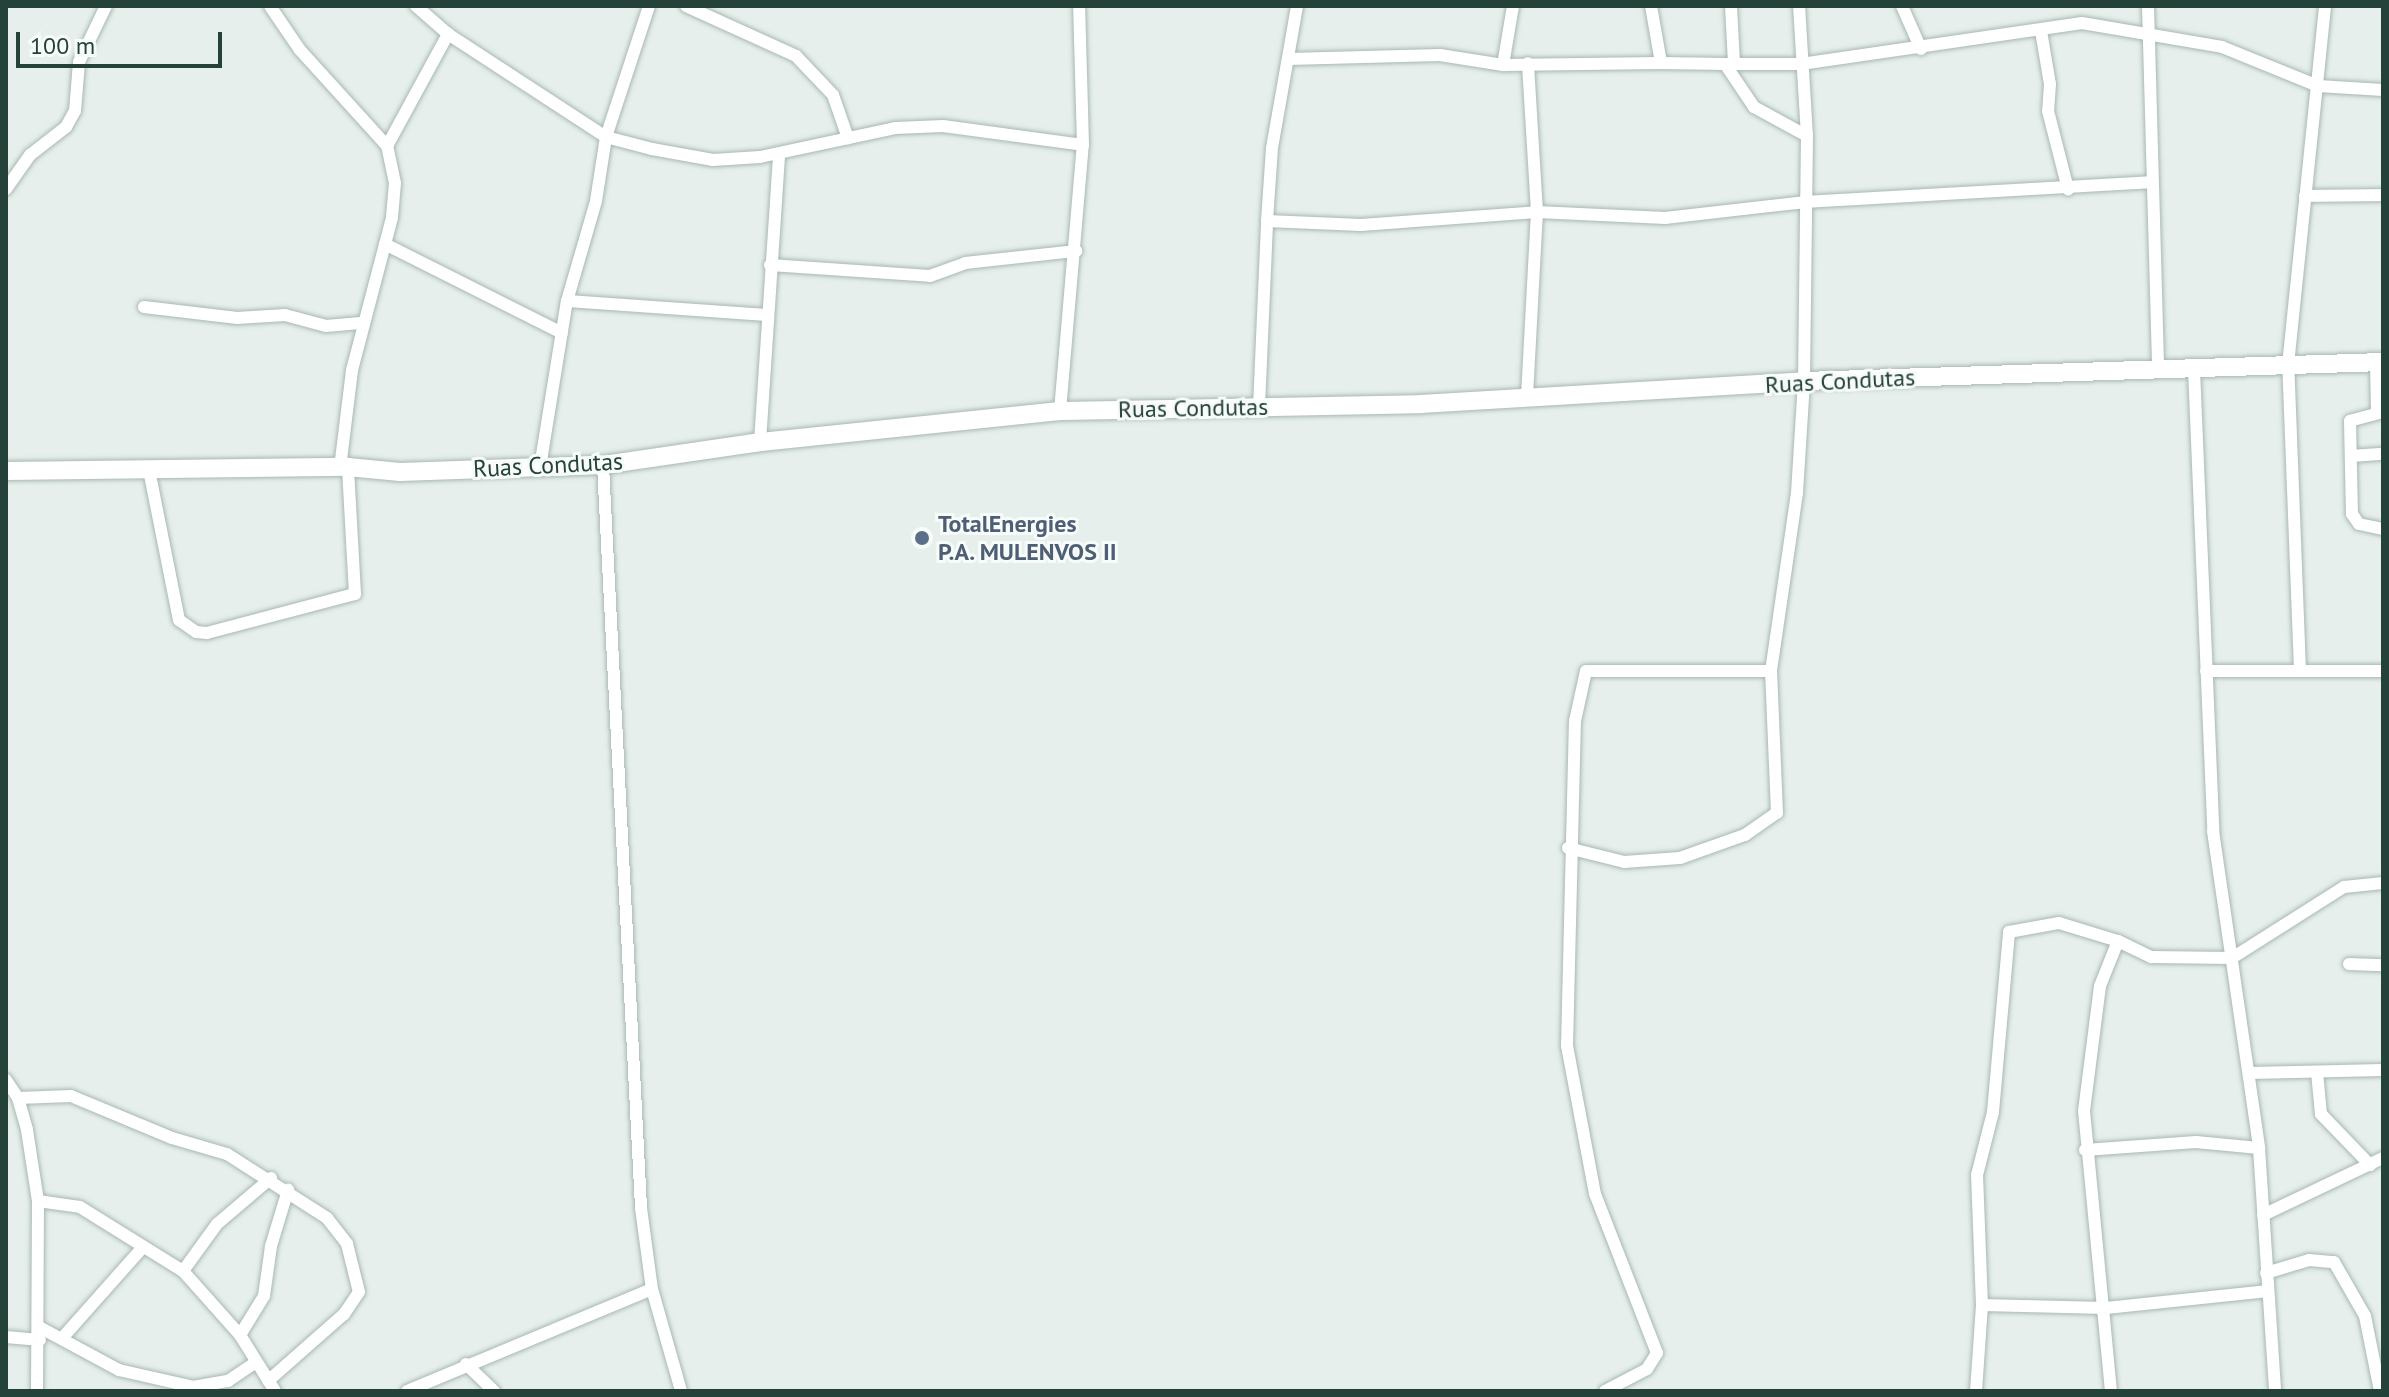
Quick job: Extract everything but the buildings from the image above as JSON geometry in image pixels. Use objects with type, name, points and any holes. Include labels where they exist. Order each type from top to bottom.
[{"type":"street","points":[[6,189],[30,155],[66,127],[75,111],[79,62],[106,6]]},
{"type":"street","points":[[149,470],[179,620],[196,632],[207,633],[355,594],[344,468],[363,323],[396,192],[387,146],[300,50],[270,6]]},
{"type":"street","points":[[416,6],[448,34],[606,137],[713,160],[779,154],[895,128],[943,126],[1083,145]]},
{"type":"street","points":[[540,467],[567,301],[596,201],[606,137],[649,6]]},
{"type":"street","points":[[686,6],[796,56],[833,95],[848,138]]},
{"type":"street","points":[[1060,411],[1083,145],[1079,6]]},
{"type":"street","points":[[1259,407],[1272,148],[1297,6]]},
{"type":"street","points":[[1503,65],[1513,6]]},
{"type":"street","points":[[1731,6],[1730,64],[1754,107],[1807,136]]},
{"type":"street","points":[[1568,848],[1624,862],[1680,858],[1745,835],[1777,813],[1771,671],[1797,493],[1804,381],[1807,136],[1799,6]]},
{"type":"street","points":[[1902,6],[1921,49]]},
{"type":"street","points":[[2148,6],[2158,370]]},
{"type":"street","points":[[2300,671],[2288,365],[2325,6]]},
{"type":"street","points":[[1654,7],[1661,63]]},
{"type":"street","points":[[1288,59],[1440,55],[1503,65],[1801,64],[1921,49],[2082,23],[2233,50],[2318,86],[2383,90]]},
{"type":"street","points":[[2041,31],[2050,84],[2048,111],[2068,189]]},
{"type":"street","points":[[387,146],[448,34]]},
{"type":"street","points":[[1527,396],[1537,212],[1528,63]]},
{"type":"street","points":[[760,442],[779,154]]},
{"type":"street","points":[[1267,221],[1361,225],[1537,212],[1665,218],[1806,202],[2152,182]]},
{"type":"street","points":[[2305,196],[2383,195]]},
{"type":"street","points":[[385,244],[436,265],[562,333]]},
{"type":"street","points":[[770,265],[930,276],[981,260],[1076,251]]},
{"type":"street","points":[[567,301],[768,315]]},
{"type":"street","points":[[144,307],[237,318],[285,315],[326,326],[363,323]]},
{"type":"street","points":[[2379,362],[2380,412],[2351,418],[2352,514],[2359,524],[2383,529]]},
{"type":"street","name":"Ruas Condutas","points":[[6,471],[344,468],[400,472],[603,465],[760,442],[1060,411],[1259,407],[1804,381],[2379,362]]},
{"type":"street","points":[[2194,369],[2213,831],[2259,1148],[2275,1391]]},
{"type":"street","points":[[2351,456],[2383,454]]},
{"type":"street","points":[[603,465],[641,1208],[652,1289],[681,1391]]},
{"type":"street","points":[[1605,1391],[1647,1369],[1657,1353],[1595,1194],[1578,1118],[1567,1046],[1568,848],[1575,721],[1586,671],[1771,671]]},
{"type":"street","points":[[2206,671],[2383,671]]},
{"type":"street","points":[[1976,1391],[1982,1305],[1977,1175],[1993,1112],[2009,932],[2059,923],[2118,941],[2151,957],[2232,958],[2344,887],[2383,883]]},
{"type":"street","points":[[2111,1391],[2106,1308],[2085,1150],[2084,1111],[2097,1002],[2105,966],[2118,941]]},
{"type":"street","points":[[2349,964],[2383,965]]},
{"type":"street","points":[[2249,1073],[2383,1070]]},
{"type":"street","points":[[2317,1072],[2321,1114],[2370,1165]]},
{"type":"street","points":[[6,1080],[18,1098],[38,1201],[41,1334],[37,1391]]},
{"type":"street","points":[[18,1098],[71,1096],[227,1154],[271,1178],[327,1218],[342,1237],[359,1292],[344,1314],[271,1386],[240,1335],[183,1271],[80,1207],[38,1201]]},
{"type":"street","points":[[2085,1150],[2196,1142],[2259,1148]]},
{"type":"street","points":[[2263,1215],[2383,1158]]},
{"type":"street","points":[[183,1271],[217,1224],[271,1178]]},
{"type":"street","points":[[240,1335],[264,1296],[271,1246],[288,1190]]},
{"type":"street","points":[[64,1336],[142,1248]]},
{"type":"street","points":[[2266,1273],[2309,1260],[2334,1262],[2365,1316],[2380,1391]]},
{"type":"street","points":[[410,1390],[466,1364],[652,1289]]},
{"type":"street","points":[[1982,1305],[2106,1308],[2268,1291]]},
{"type":"street","points":[[6,1337],[64,1336],[119,1370],[193,1387],[228,1381],[255,1363]]},
{"type":"street","points":[[466,1364],[494,1391]]},
{"type":"place","name":"TotalEnergies P.A. MULENVOS II","points":[[922,538]]}]
